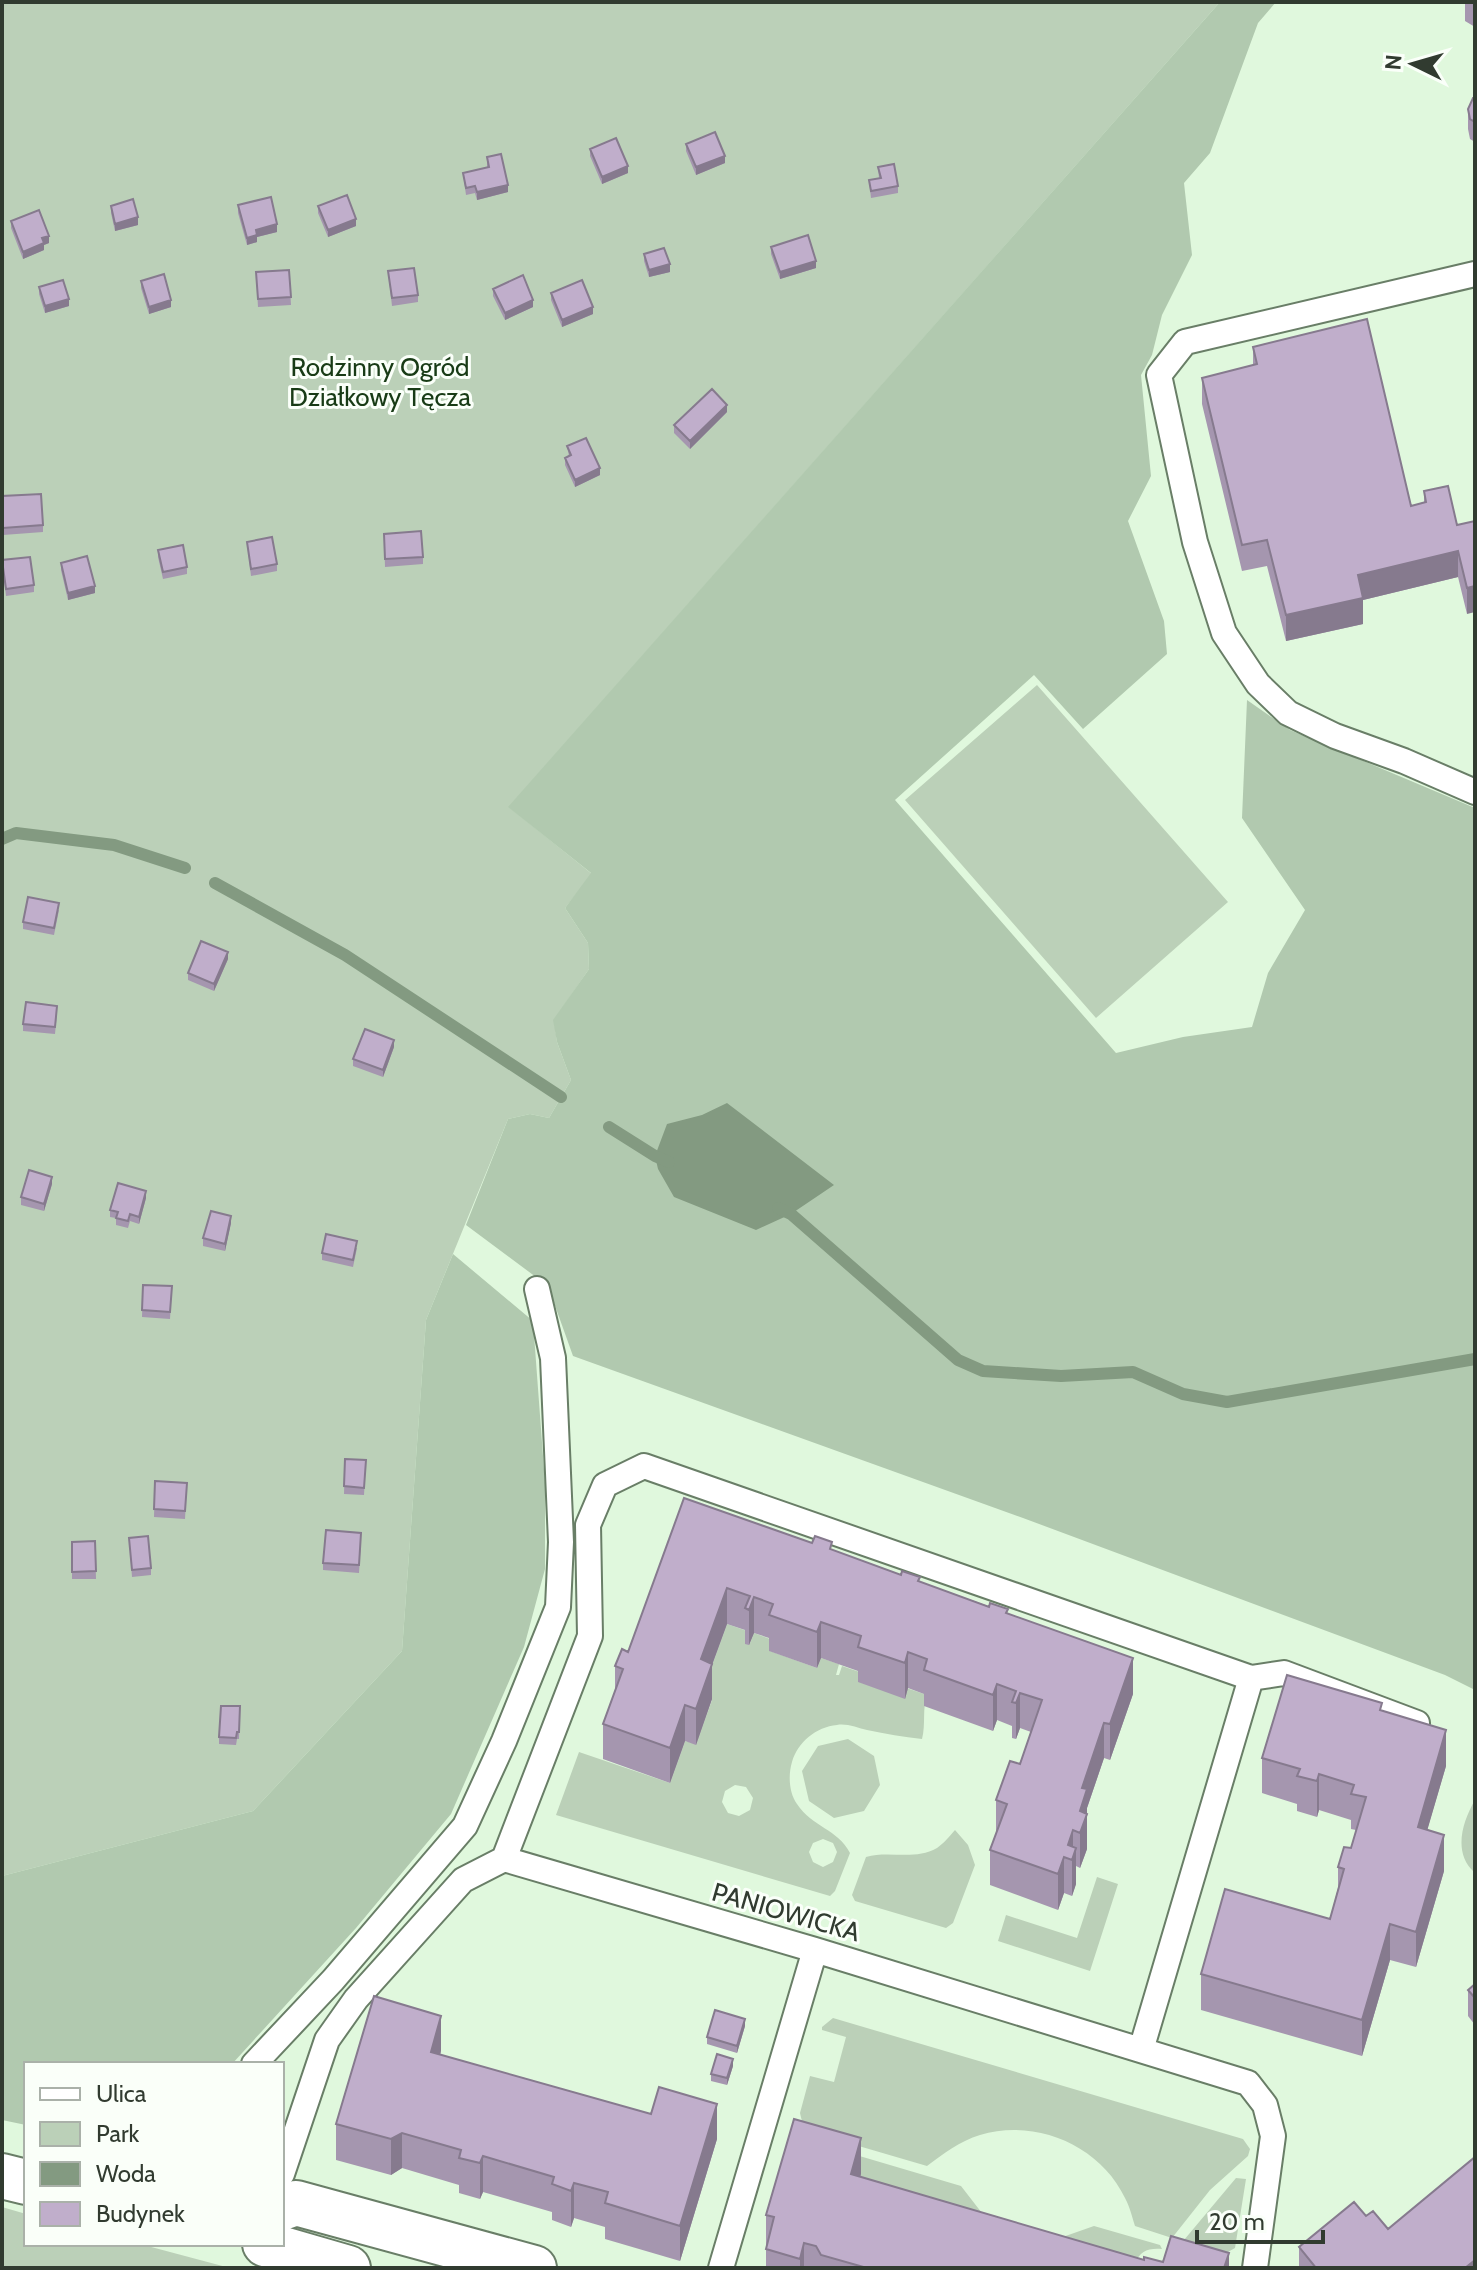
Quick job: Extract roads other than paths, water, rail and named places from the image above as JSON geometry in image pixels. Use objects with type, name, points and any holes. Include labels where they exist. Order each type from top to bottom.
[{"type":"street","points":[[2,2176],[24,2182]]},
{"type":"street","points":[[284,2207],[296,2203],[534,2268]]},
{"type":"street","points":[[272,2246],[348,2268]]},
{"type":"lane","points":[[1475,274],[1185,342],[1159,375],[1195,542],[1224,633],[1258,684],[1288,713],[1335,736],[1404,761],[1475,792]]},
{"type":"lane","points":[[256,2062],[333,1980],[465,1826],[504,1741],[558,1607],[561,1542],[553,1358],[537,1289]]},
{"type":"lane","points":[[284,2168],[327,2040],[356,1999],[463,1880],[504,1859],[590,1636],[588,1525],[605,1485],[644,1466],[1251,1678],[1284,1673],[1417,1723]]},
{"type":"lane","points":[[1141,2050],[1251,1678]]},
{"type":"lane","name":"PANIOWICKA","points":[[504,1859],[815,1950],[1248,2083],[1265,2105],[1273,2136],[1255,2268]]},
{"type":"lane","points":[[721,2268],[815,1950]]},
{"type":"water","points":[[727,1103],[834,1185],[791,1214],[756,1230],[674,1197],[658,1169],[655,1156],[667,1124],[702,1115]]},
{"type":"waterway","points":[[2,839],[16,833],[114,845],[185,868]]},
{"type":"waterway","points":[[215,883],[345,955],[561,1097]]},
{"type":"waterway","points":[[609,1127],[669,1162]]},
{"type":"waterway","points":[[778,1208],[791,1214],[958,1360],[983,1371],[1061,1376],[1133,1372],[1183,1394],[1227,1402],[1475,1359]]},
{"type":"park label","name":"Rodzinny Ogród Działkowy Tęcza","points":[[380,382]]}]
